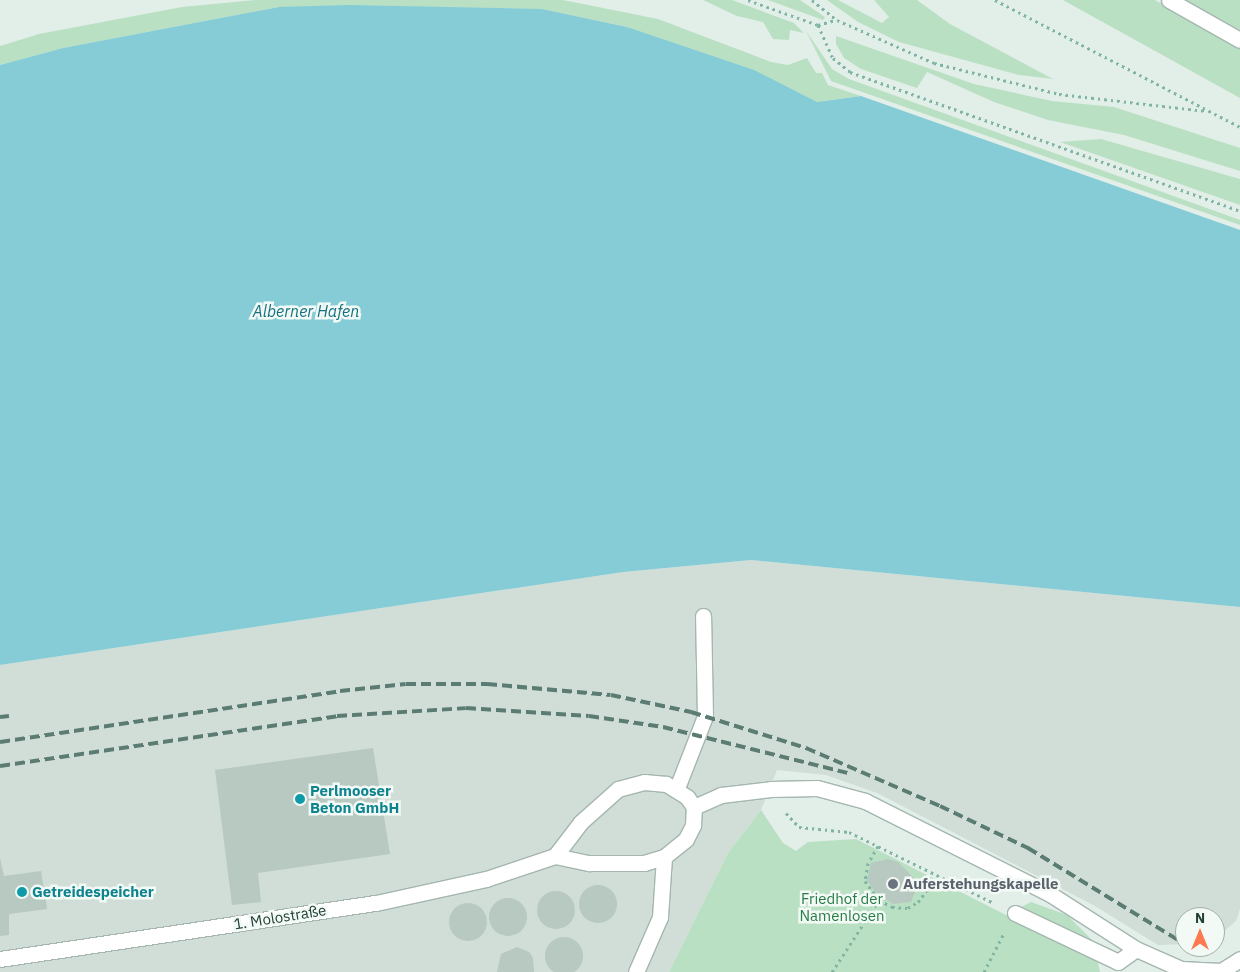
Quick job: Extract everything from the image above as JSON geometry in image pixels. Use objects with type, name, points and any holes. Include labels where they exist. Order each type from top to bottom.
[{"type":"street","points":[[1169,0],[1240,40]]},
{"type":"street","points":[[677,788],[705,716],[703,616]]},
{"type":"street","points":[[644,782],[677,788],[694,807],[693,825],[686,839],[664,857],[644,864],[589,864],[556,856],[581,822],[618,789],[644,782]]},
{"type":"street","points":[[694,807],[721,795],[771,789],[817,788],[865,801],[1050,894],[1136,948],[1181,969],[1221,971],[1240,959]]},
{"type":"street","name":"1. Molostraße","points":[[0,959],[376,903],[486,879],[556,856]]},
{"type":"street","points":[[636,972],[660,917],[664,857]]},
{"type":"street","points":[[1015,913],[1118,962],[1136,948]]},
{"type":"path","points":[[748,0],[818,25],[837,20]]},
{"type":"path","points":[[812,0],[837,20],[934,63],[1059,94],[1207,111]]},
{"type":"path","points":[[995,0],[1240,127]]},
{"type":"path","points":[[818,25],[833,58],[850,72],[1240,211]]},
{"type":"path","points":[[790,820],[799,828],[849,832],[1015,913],[984,972]]},
{"type":"path","points":[[878,846],[868,864],[865,881],[879,900],[892,907],[908,908],[918,902],[938,876]]},
{"type":"path","points":[[832,972],[879,900]]},
{"type":"shaded area","points":[[751,560],[1240,607],[1240,909],[1236,921],[1225,930],[1225,907],[1175,907],[1175,944],[1158,945],[1095,906],[877,793],[826,775],[777,770],[761,810],[728,853],[669,972],[0,972],[0,665],[623,572]]},
{"type":"green space","points":[[255,0],[563,0],[658,19],[771,62],[788,65],[807,58],[816,73],[822,73],[828,85],[861,96],[817,102],[627,27],[541,9],[279,7],[63,48],[0,65],[0,46],[39,34],[182,7]]},
{"type":"green space","points":[[703,0],[732,0],[794,23],[804,33],[790,30],[789,40],[773,39],[763,22],[737,16]]},
{"type":"green space","points":[[768,0],[800,0],[825,17],[823,20]]},
{"type":"green space","points":[[827,0],[838,0],[882,23],[889,17],[874,0],[917,0],[950,24],[1053,79],[1019,75],[899,42],[858,22]]},
{"type":"green space","points":[[1063,0],[1155,0],[1240,49],[1240,98]]},
{"type":"green space","points":[[1184,0],[1240,0],[1240,30]]},
{"type":"green space","points":[[806,31],[832,69],[849,79],[1240,220],[1240,225],[831,81]]},
{"type":"green space","points":[[836,36],[974,84],[1052,101],[1114,107],[1240,148],[1240,171],[1124,135],[1048,120],[994,102],[927,72],[917,88],[861,69],[844,58],[836,44]]},
{"type":"green space","points":[[1101,139],[1240,179],[1240,205],[1060,142]]},
{"type":"green space","name":"Friedhof der Namenlosen","points":[[761,810],[783,843],[796,851],[808,842],[856,839],[1006,915],[1031,902],[1067,915],[1093,941],[1100,972],[669,972],[728,853]]},
{"type":"water","name":"Alberner Hafen","points":[[349,5],[542,9],[627,27],[754,70],[817,102],[861,96],[1240,230],[1240,607],[751,560],[623,572],[0,665],[0,65],[63,48],[279,7]]},
{"type":"building","name":"Perlmooser Beton GmbH","points":[[373,748],[390,854],[258,873],[261,902],[232,905],[215,770]]},
{"type":"building","name":"Getreidespeicher","points":[[0,858],[4,876],[41,871],[47,909],[9,914],[9,935],[0,936]]},
{"type":"building","name":"Auferstehungskapelle","points":[[888,859],[898,862],[914,878],[917,887],[911,902],[893,904],[875,892],[867,880],[871,863]]},
{"type":"building","points":[[598,885],[612,890],[617,904],[612,918],[598,923],[584,918],[579,904],[584,890]]},
{"type":"building","points":[[556,891],[570,896],[575,910],[570,924],[556,929],[542,924],[537,910],[542,896]]},
{"type":"building","points":[[508,898],[522,903],[527,917],[522,931],[508,936],[494,931],[489,917],[494,903]]},
{"type":"building","points":[[468,903],[482,908],[487,922],[482,936],[468,941],[454,936],[449,922],[454,908]]},
{"type":"building","points":[[564,937],[577,943],[583,956],[577,969],[564,975],[551,969],[545,956],[551,943]]},
{"type":"building","points":[[517,947],[529,952],[533,958],[534,972],[497,972],[501,954]]},
{"type":"railway","points":[[0,742],[340,691],[406,684],[487,684],[611,695],[691,712],[806,748],[940,806],[1028,848],[1175,938]]},
{"type":"railway","points":[[0,766],[337,716],[466,708],[589,716],[663,727],[851,774]]},
{"type":"railway","points":[[0,717],[9,716]]},
{"type":"place","name":"Perlmooser Beton GmbH","points":[[300,799]]},
{"type":"place","name":"Auferstehungskapelle","points":[[893,884]]},
{"type":"place","name":"Getreidespeicher","points":[[22,892]]}]
